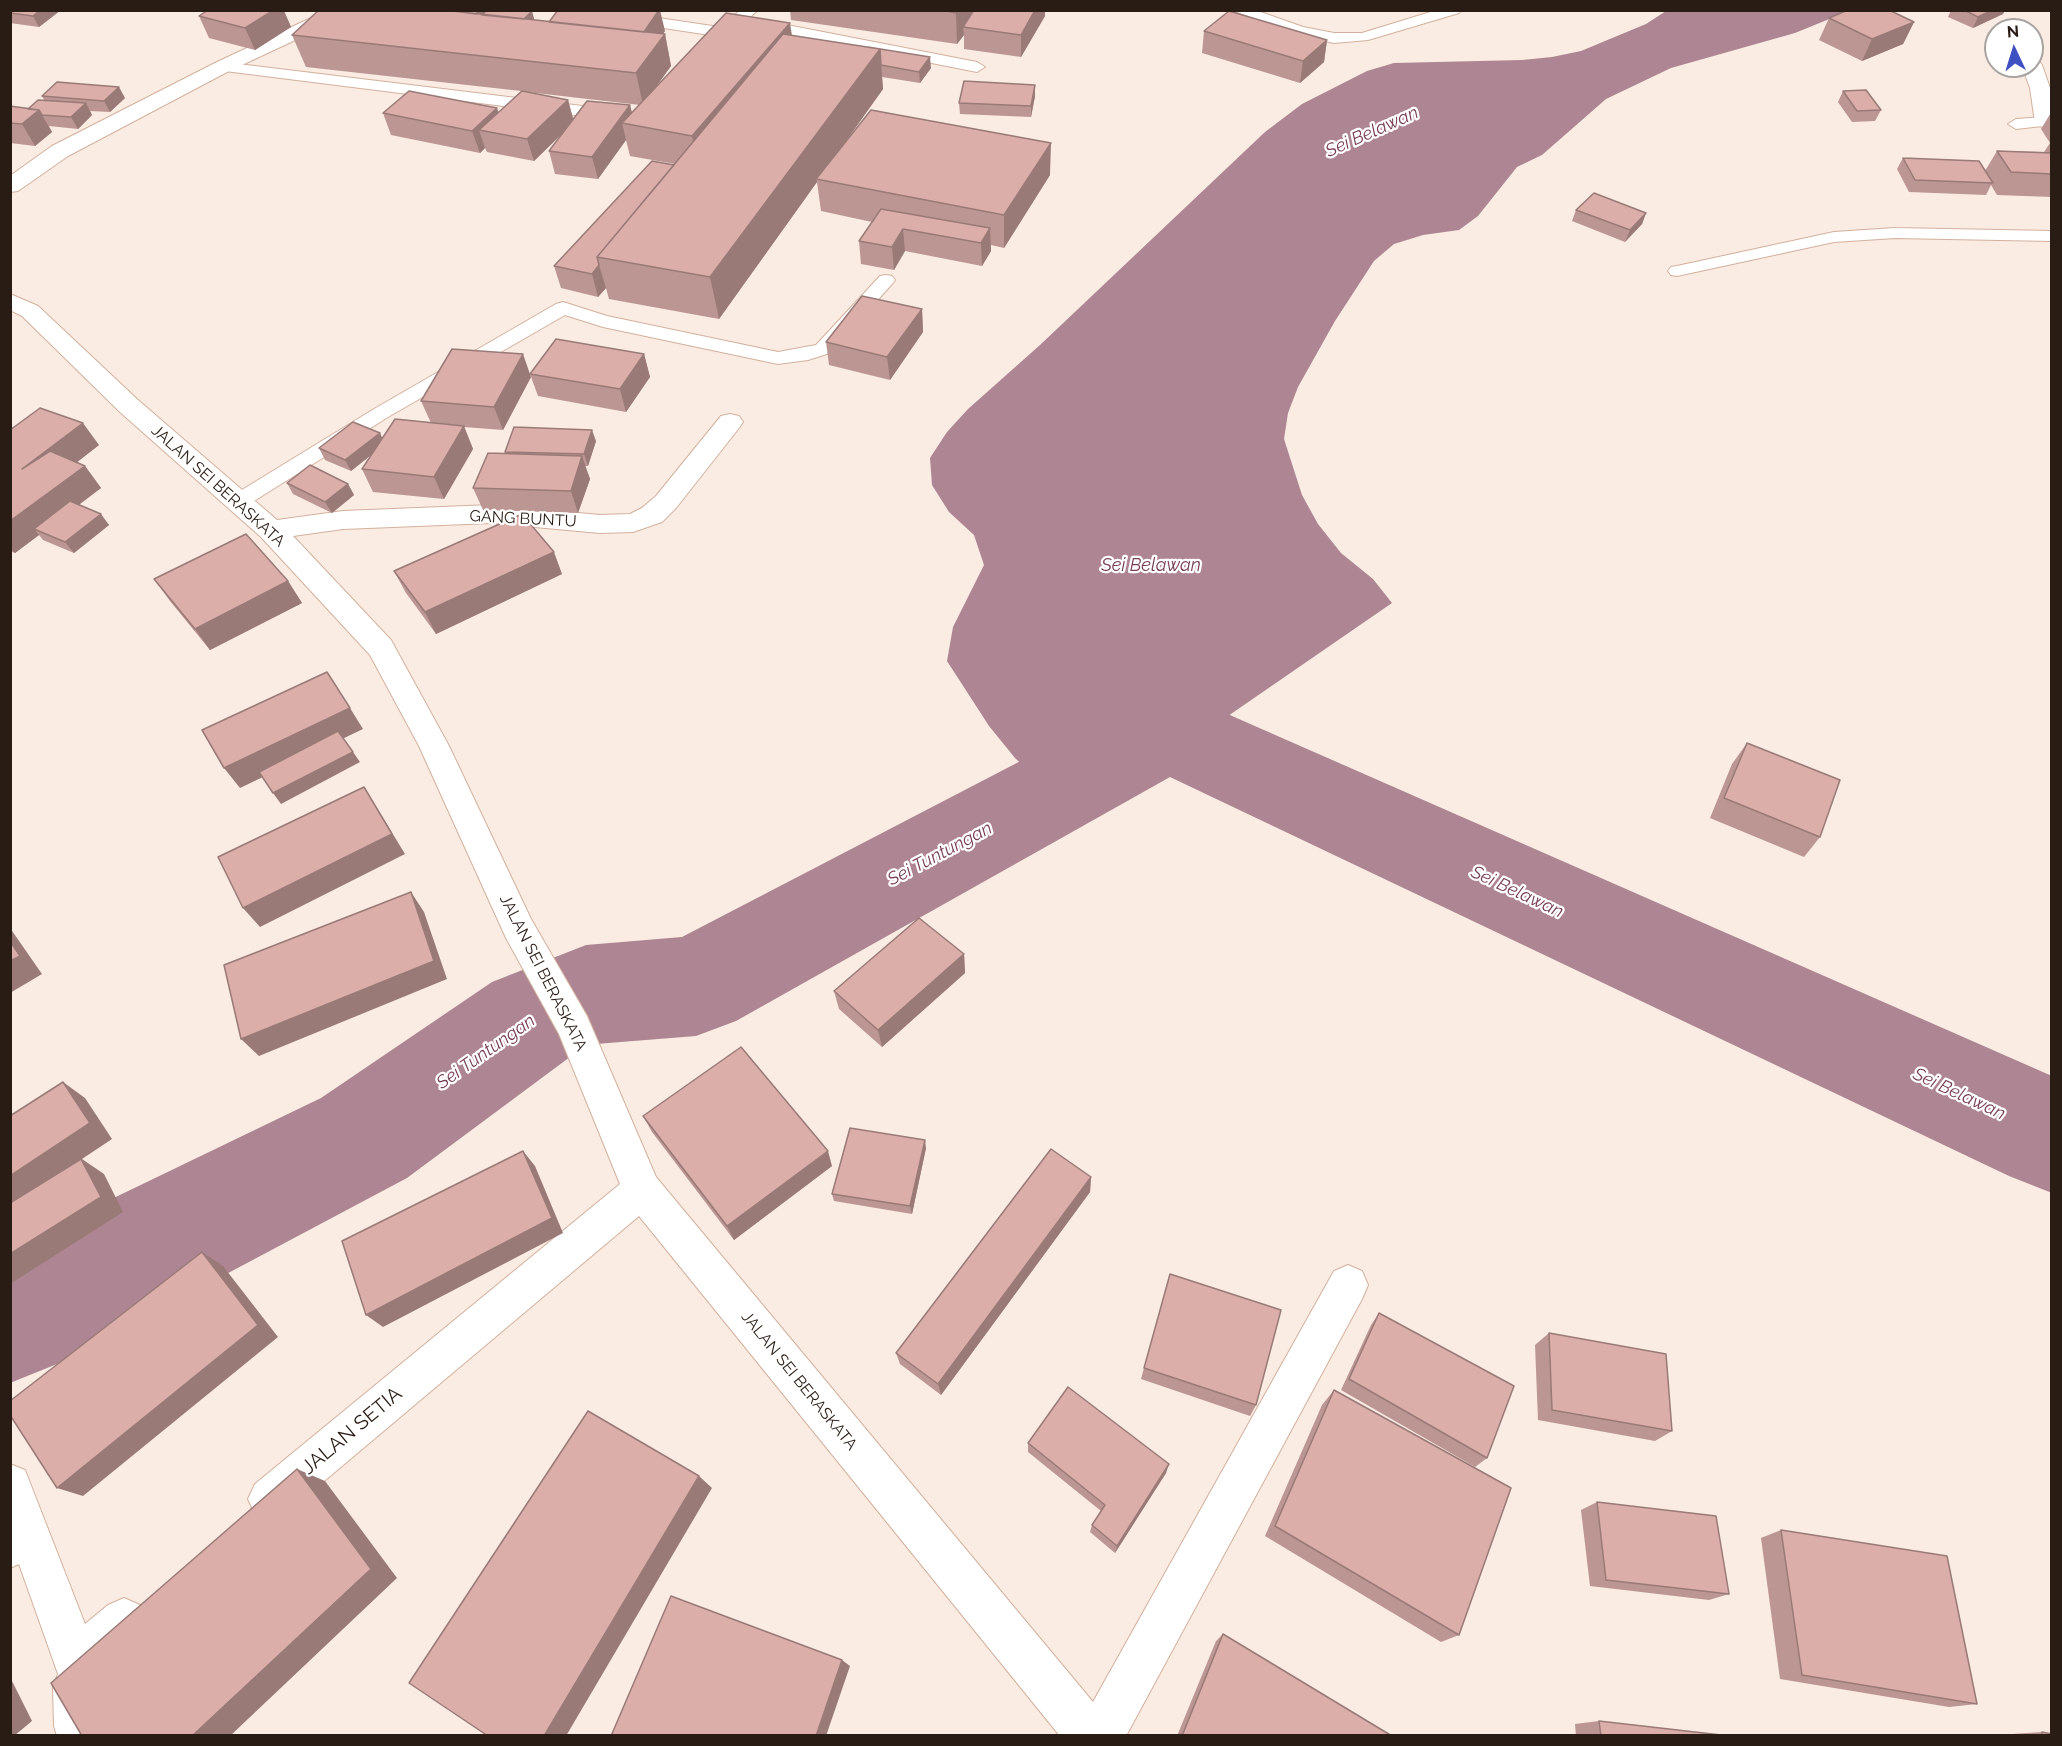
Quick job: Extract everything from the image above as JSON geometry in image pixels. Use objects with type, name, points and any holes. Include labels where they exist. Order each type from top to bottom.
[{"type":"street","points":[[10,186],[60,151],[222,67],[344,10]]},
{"type":"street","points":[[2037,78],[2048,122]]},
{"type":"street","name":"JALAN SEI BERASKATA","points":[[10,301],[30,311],[129,406],[271,530],[381,648],[434,746],[518,928],[574,1027],[642,1190],[1091,1736]]},
{"type":"street","name":"GANG BUNTU","points":[[271,530],[343,520],[491,514],[600,524],[633,523],[652,515],[666,502],[730,422]]},
{"type":"street","name":"JALAN SETIA","points":[[240,1524],[642,1190]]},
{"type":"street","points":[[1100,1736],[1348,1285]]},
{"type":"street","points":[[10,1485],[20,1538],[76,1661],[77,1726],[81,1736]]},
{"type":"street","points":[[76,1661],[149,1600]]},
{"type":"lane","points":[[571,10],[721,32],[765,26],[977,67]]},
{"type":"lane","points":[[642,22],[653,10]]},
{"type":"lane","points":[[726,10],[748,12],[765,26]]},
{"type":"lane","points":[[1239,10],[1299,31],[1334,38],[1363,37],[1455,10]]},
{"type":"lane","points":[[706,50],[721,32],[748,12]]},
{"type":"lane","points":[[222,67],[636,118]]},
{"type":"lane","points":[[2016,124],[2048,122]]},
{"type":"lane","points":[[1677,271],[1834,237],[1894,233],[2052,236]]},
{"type":"lane","points":[[239,501],[381,413],[563,308],[603,321],[778,358],[808,354],[823,349],[885,280]]},
{"type":"water","name":"Sei Belawan","points":[[1666,11],[1849,11],[1795,33],[1671,68],[1606,99],[1542,155],[1517,167],[1478,216],[1459,230],[1423,235],[1394,244],[1374,261],[1335,321],[1298,387],[1288,413],[1284,439],[1302,495],[1318,524],[1341,553],[1373,579],[1392,603],[1093,809],[1047,788],[1015,758],[989,726],[947,661],[953,627],[984,565],[974,535],[949,512],[932,485],[930,458],[947,432],[968,409],[1040,345],[1265,132],[1302,104],[1367,71],[1394,63],[1522,60],[1581,51],[1646,24]]},
{"type":"building","points":[[10,10],[40,10],[33,16],[10,13]]},
{"type":"building","points":[[208,10],[274,10],[245,28],[199,16]]},
{"type":"building","points":[[319,10],[443,10],[665,34],[636,73],[292,35]]},
{"type":"building","points":[[446,10],[479,10],[476,14]]},
{"type":"building","points":[[487,10],[532,11],[524,19],[482,15]]},
{"type":"building","points":[[558,10],[659,10],[644,32],[549,22]]},
{"type":"building","points":[[941,10],[957,10],[956,13]]},
{"type":"building","points":[[974,10],[1035,10],[1021,35],[963,27]]},
{"type":"building","points":[[1848,10],[1889,10],[1914,22],[1872,39],[1829,18]]},
{"type":"building","points":[[1964,10],[1992,10],[1978,17]]},
{"type":"building","points":[[1229,11],[1327,40],[1303,61],[1204,31]]},
{"type":"building","points":[[726,13],[790,23],[692,136],[622,123]]},
{"type":"building","points":[[783,34],[880,49],[710,277],[597,257]]},
{"type":"building","points":[[868,47],[930,57],[919,72],[881,65],[880,49]]},
{"type":"building","points":[[964,81],[1035,85],[1031,106],[959,103]]},
{"type":"building","points":[[57,82],[119,87],[104,101],[42,96]]},
{"type":"building","points":[[1866,90],[1881,110],[1857,111],[1843,91]]},
{"type":"building","points":[[409,91],[497,108],[472,131],[383,113]]},
{"type":"building","points":[[522,91],[568,100],[527,139],[479,130]]},
{"type":"building","points":[[38,100],[86,103],[71,117],[42,115],[39,110],[28,109]]},
{"type":"building","points":[[587,101],[630,105],[592,157],[549,151]]},
{"type":"building","points":[[10,106],[39,110],[22,124],[10,123]]},
{"type":"building","points":[[871,110],[1051,143],[1004,215],[816,179]]},
{"type":"building","points":[[1997,151],[2052,153],[2052,174],[2011,172]]},
{"type":"building","points":[[1903,158],[1979,161],[1993,183],[1915,180]]},
{"type":"building","points":[[652,161],[674,165],[597,257],[599,265],[592,274],[554,266]]},
{"type":"building","points":[[1594,193],[1646,213],[1630,230],[1576,210]]},
{"type":"building","points":[[881,209],[990,228],[981,243],[903,229],[892,247],[859,241]]},
{"type":"building","points":[[862,296],[922,309],[887,357],[826,342]]},
{"type":"building","points":[[556,339],[644,354],[620,389],[530,374]]},
{"type":"building","points":[[452,349],[523,354],[494,407],[421,401]]},
{"type":"building","points":[[40,408],[83,423],[22,469],[50,451],[85,466],[10,521],[10,430]]},
{"type":"building","points":[[395,419],[464,426],[434,477],[362,469]]},
{"type":"building","points":[[353,422],[380,433],[345,460],[319,448]]},
{"type":"building","points":[[514,427],[592,430],[584,454],[505,452]]},
{"type":"building","points":[[488,453],[582,456],[571,491],[473,488]]},
{"type":"building","points":[[310,465],[348,484],[325,502],[287,483]]},
{"type":"building","points":[[70,501],[101,514],[65,542],[34,529]]},
{"type":"building","points":[[522,514],[554,552],[425,612],[394,571]]},
{"type":"building","points":[[246,534],[288,581],[195,629],[154,579]]},
{"type":"building","points":[[327,672],[350,708],[224,768],[202,730]]},
{"type":"building","points":[[338,731],[353,752],[273,793],[259,772]]},
{"type":"building","points":[[1747,743],[1840,780],[1820,837],[1724,798]]},
{"type":"building","points":[[364,787],[392,834],[243,908],[218,857]]},
{"type":"building","points":[[411,892],[434,961],[241,1039],[224,965]]},
{"type":"building","points":[[919,918],[964,954],[878,1030],[834,991]]},
{"type":"building","points":[[10,941],[20,956],[10,961]]},
{"type":"building","points":[[741,1047],[828,1151],[727,1226],[643,1116]]},
{"type":"building","points":[[63,1082],[90,1123],[10,1176],[10,1116]]},
{"type":"building","points":[[850,1128],[925,1140],[910,1206],[832,1194]]},
{"type":"building","points":[[1051,1149],[1091,1177],[938,1384],[896,1353]]},
{"type":"building","points":[[523,1151],[552,1218],[366,1315],[342,1241]]},
{"type":"building","points":[[81,1159],[101,1197],[10,1254],[10,1203]]},
{"type":"building","points":[[202,1252],[258,1325],[57,1488],[10,1415],[10,1401]]},
{"type":"building","points":[[1170,1274],[1281,1310],[1256,1405],[1144,1368]]},
{"type":"building","points":[[1379,1313],[1514,1386],[1487,1458],[1349,1379]]},
{"type":"building","points":[[1549,1333],[1666,1354],[1672,1431],[1552,1410]]},
{"type":"building","points":[[1068,1387],[1169,1464],[1117,1546],[1092,1525],[1105,1505],[1028,1443]]},
{"type":"building","points":[[1334,1390],[1511,1488],[1459,1635],[1275,1526]]},
{"type":"building","points":[[588,1411],[699,1476],[544,1736],[488,1736],[409,1683]]},
{"type":"building","points":[[297,1469],[371,1569],[192,1736],[82,1736],[51,1683]]},
{"type":"building","points":[[1597,1502],[1716,1516],[1729,1594],[1606,1580]]},
{"type":"building","points":[[1781,1530],[1947,1556],[1977,1704],[1802,1675]]},
{"type":"building","points":[[671,1596],[842,1660],[816,1736],[611,1736]]},
{"type":"building","points":[[1223,1634],[1392,1736],[1182,1736]]},
{"type":"building","points":[[1599,1721],[1730,1736],[1601,1736]]},
{"type":"building","points":[[2042,1732],[2052,1734],[2052,1736],[2043,1736]]},
{"type":"waterway","name":"Sei Belawan","points":[[1122,616],[1167,731]]},
{"type":"waterway","name":"Sei Tuntungan","points":[[10,1317],[364,1138],[533,1018],[586,995],[696,986],[1167,731]]},
{"type":"waterway","name":"Sei Belawan","points":[[1167,731],[2052,1136]]}]
